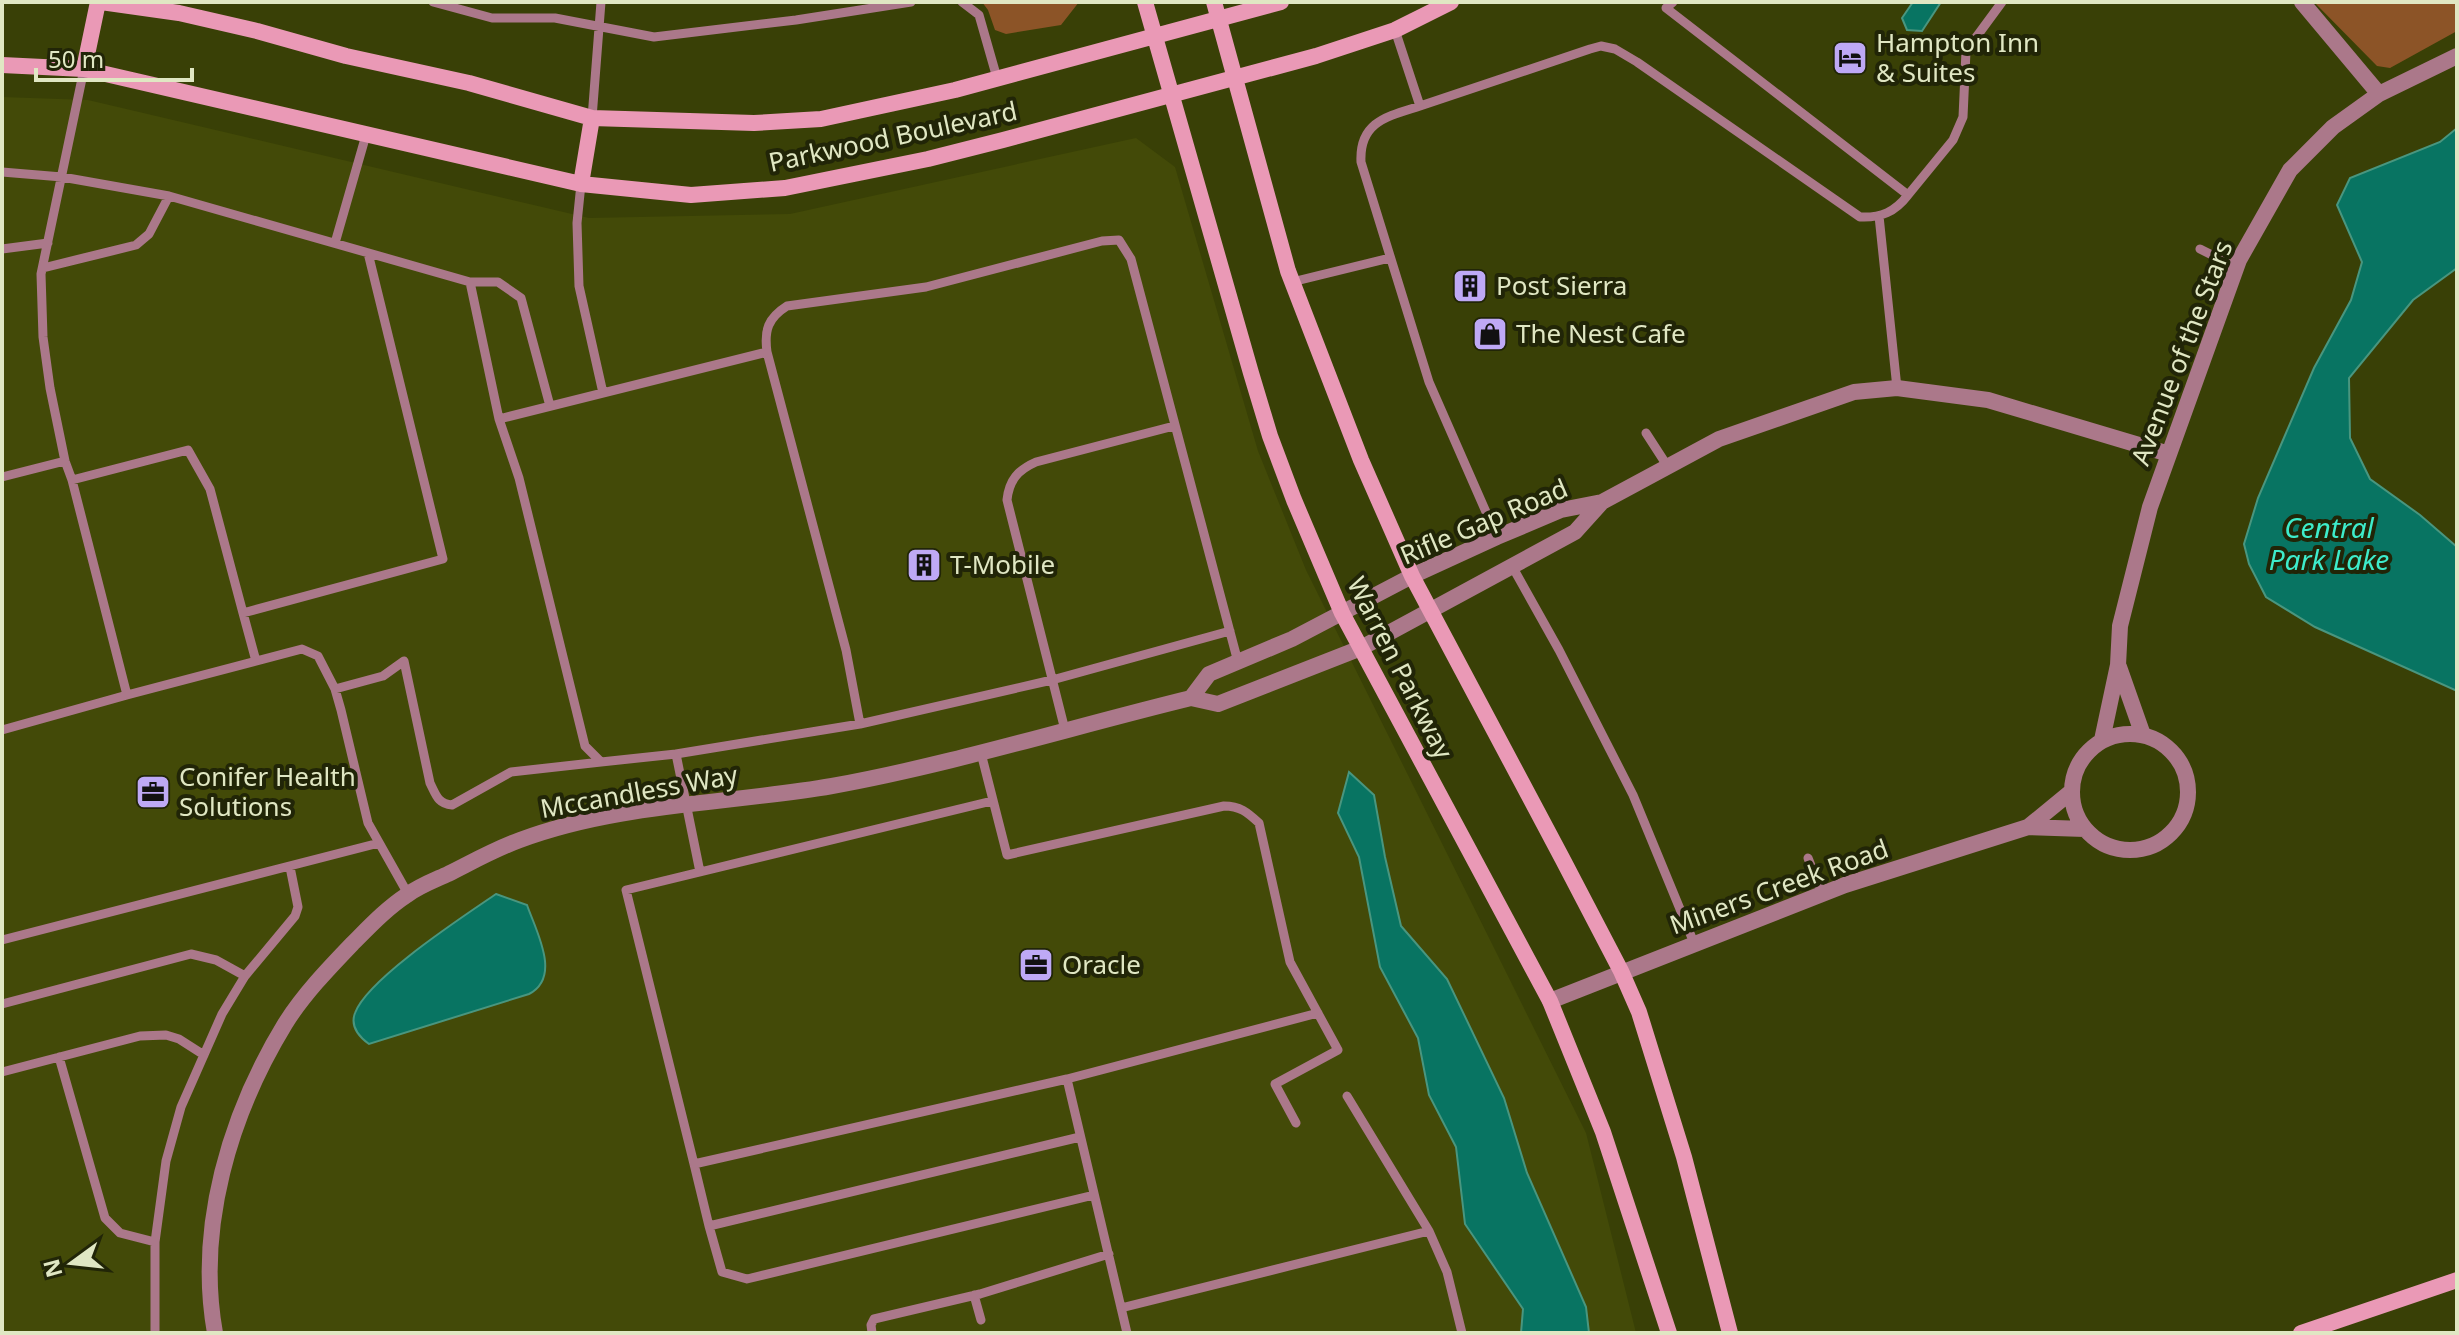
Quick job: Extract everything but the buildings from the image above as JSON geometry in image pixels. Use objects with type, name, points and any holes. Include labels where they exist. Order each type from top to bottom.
[{"type":"main road","points":[[84,69],[100,2]]},
{"type":"main road","name":"Parkwood Boulevard","points":[[100,2],[179,13],[257,31],[346,56],[469,83],[592,118],[754,123],[821,119],[1155,38],[1281,2]]},
{"type":"main road","name":"Warren Parkway","points":[[1145,2],[1270,436],[1319,564],[1342,613],[1550,1001],[1603,1132],[1669,1333]]},
{"type":"main road","name":"Warren Parkway","points":[[1214,2],[1292,282],[1361,460],[1412,576],[1621,971],[1639,1012],[1684,1157],[1730,1333]]},
{"type":"main road","name":"Parkwood Boulevard","points":[[2,65],[84,69],[581,184],[691,195],[785,188],[928,159],[1316,56],[1395,30],[1451,2]]},
{"type":"main road","points":[[581,184],[592,118]]},
{"type":"main road","points":[[2301,1333],[2457,1280]]},
{"type":"street","points":[[2302,2],[2379,94]]},
{"type":"street","name":"Avenue of the Stars","points":[[2102,740],[2118,665],[2120,626],[2150,507],[2236,267],[2290,170],[2333,127],[2379,94],[2455,57]]},
{"type":"street","name":"Rifle Gap Road","points":[[1342,613],[1412,576],[1497,537],[1561,510],[1602,502],[1719,439],[1854,392],[1897,388],[1988,400],[2169,454]]},
{"type":"street","name":"Rifle Gap Road","points":[[1361,648],[1575,532],[1602,502]]},
{"type":"street","points":[[1191,698],[1209,674],[1342,613]]},
{"type":"street","name":"Mccandless Way","points":[[215,1333],[210,1260],[216,1204],[228,1150],[253,1083],[287,1021],[331,966],[408,894],[520,839],[568,826],[688,805],[831,786],[981,753],[1191,698],[1218,704],[1361,648]]},
{"type":"street","name":"Avenue of the Stars","points":[[2118,665],[2143,735]]},
{"type":"street","points":[[2129,733],[2143,735],[2159,741],[2183,766],[2189,799],[2175,830],[2162,841],[2130,851],[2113,848],[2085,829],[2075,811],[2072,791],[2076,771],[2086,753],[2102,740],[2129,733]]},
{"type":"street","name":"Miners Creek Road","points":[[2028,827],[2072,791]]},
{"type":"street","name":"Miners Creek Road","points":[[1550,1001],[1822,894],[2028,827],[2085,829]]},
{"type":"lane","points":[[433,2],[492,18],[555,18],[654,37],[911,2]]},
{"type":"lane","points":[[592,118],[601,2]]},
{"type":"lane","points":[[962,2],[979,15],[997,78]]},
{"type":"lane","points":[[1673,2],[1666,8],[1908,195]]},
{"type":"lane","points":[[1497,537],[1429,382],[1361,162],[1367,133],[1379,121],[1420,106],[1590,49],[1607,47],[1637,62],[1853,214],[1860,217],[1879,216],[1893,211],[1956,142],[1963,117],[1966,51],[2002,2]]},
{"type":"lane","points":[[1395,30],[1420,106]]},
{"type":"lane","points":[[84,69],[43,268],[43,337],[65,461],[127,695]]},
{"type":"lane","points":[[335,243],[366,135]]},
{"type":"lane","points":[[2,172],[62,177],[169,196],[470,282],[498,282],[521,298],[550,406]]},
{"type":"lane","points":[[581,184],[577,223],[579,286],[603,393]]},
{"type":"lane","points":[[43,268],[136,245],[149,234],[169,196]]},
{"type":"lane","points":[[1879,216],[1897,388]]},
{"type":"lane","points":[[860,724],[846,650],[767,352],[765,335],[769,321],[787,306],[926,287],[1102,241],[1119,240],[1131,259],[1238,662]]},
{"type":"lane","points":[[2,249],[48,243]]},
{"type":"lane","points":[[2200,249],[2236,267]]},
{"type":"lane","points":[[243,613],[443,559],[368,253]]},
{"type":"lane","points":[[1292,282],[1390,258]]},
{"type":"lane","points":[[470,282],[499,419],[519,478],[585,746],[601,762]]},
{"type":"lane","points":[[499,419],[767,352]]},
{"type":"lane","points":[[1065,730],[1007,500],[1009,486],[1024,467],[1036,462],[1174,426]]},
{"type":"lane","points":[[1646,433],[1668,467]]},
{"type":"lane","points":[[72,480],[188,450],[210,489],[256,661]]},
{"type":"lane","points":[[2,477],[65,461]]},
{"type":"lane","points":[[1512,566],[1633,795],[1694,943]]},
{"type":"lane","points":[[335,689],[383,676],[404,661],[430,783],[437,799],[452,805],[511,772],[676,754],[860,724],[1052,680],[1230,631]]},
{"type":"lane","points":[[2,730],[302,649],[318,656],[335,689],[368,823],[408,894]]},
{"type":"lane","points":[[981,753],[1007,855],[1224,806],[1246,810],[1259,823],[1290,962],[1338,1050],[1275,1084],[1296,1123]]},
{"type":"lane","points":[[676,754],[700,872]]},
{"type":"lane","points":[[992,801],[626,890],[709,1226],[722,1272],[747,1279],[1094,1195]]},
{"type":"lane","points":[[2,940],[379,843]]},
{"type":"lane","points":[[1808,858],[1822,894]]},
{"type":"lane","points":[[155,1333],[155,1242],[166,1161],[181,1107],[222,1014],[245,976],[295,916],[298,907],[290,867]]},
{"type":"lane","points":[[2,1004],[191,954],[216,960],[245,976]]},
{"type":"lane","points":[[694,1164],[1067,1079],[1318,1013]]},
{"type":"lane","points":[[2,1072],[140,1036],[166,1035],[179,1039],[204,1055]]},
{"type":"lane","points":[[59,1057],[105,1218],[120,1233],[155,1242]]},
{"type":"lane","points":[[1067,1079],[1127,1333]]},
{"type":"lane","points":[[1347,1096],[1429,1231],[1447,1272],[1462,1333]]},
{"type":"lane","points":[[709,1226],[1080,1137]]},
{"type":"lane","points":[[1121,1308],[1429,1231]]},
{"type":"lane","points":[[872,1333],[874,1319],[974,1295],[1109,1254]]},
{"type":"lane","points":[[974,1295],[981,1320]]},
{"type":"shaded area","points":[[982,2],[1079,2],[1061,25],[1006,34],[995,30]]},
{"type":"shaded area","points":[[2314,2],[2457,2],[2457,31],[2390,68],[2377,66]]},
{"type":"shaded area","points":[[2,97],[88,100],[589,218],[790,214],[1136,138],[1175,167],[1258,451],[1306,570],[1586,1133],[1636,1333],[2,1333]]},
{"type":"water","points":[[1913,2],[1941,2],[1922,31],[1907,30],[1902,18]]},
{"type":"water","name":"Central Park Lake","points":[[2457,128],[2457,268],[2413,300],[2349,378],[2350,438],[2370,479],[2420,515],[2457,547],[2457,691],[2315,627],[2266,597],[2249,564],[2244,544],[2258,498],[2314,368],[2351,300],[2362,262],[2337,205],[2350,178],[2440,142]]},
{"type":"water","points":[[1349,772],[1374,795],[1401,926],[1447,979],[1504,1098],[1527,1173],[1586,1307],[1589,1333],[1521,1333],[1523,1309],[1465,1224],[1456,1147],[1429,1095],[1418,1038],[1380,967],[1359,857],[1338,813]]},
{"type":"water","points":[[496,894],[527,905],[544,953],[544,977],[539,986],[529,994],[369,1044],[365,1041],[354,1022],[363,999],[396,966]]},
{"type":"place","name":"Hampton Inn & Suites","points":[[1850,58]]},
{"type":"place","name":"Post Sierra","points":[[1470,286]]},
{"type":"place","name":"The Nest Cafe","points":[[1490,334]]},
{"type":"place","name":"T-Mobile","points":[[924,565]]},
{"type":"place","name":"Conifer Health Solutions","points":[[153,792]]},
{"type":"place","name":"Oracle","points":[[1036,965]]}]
